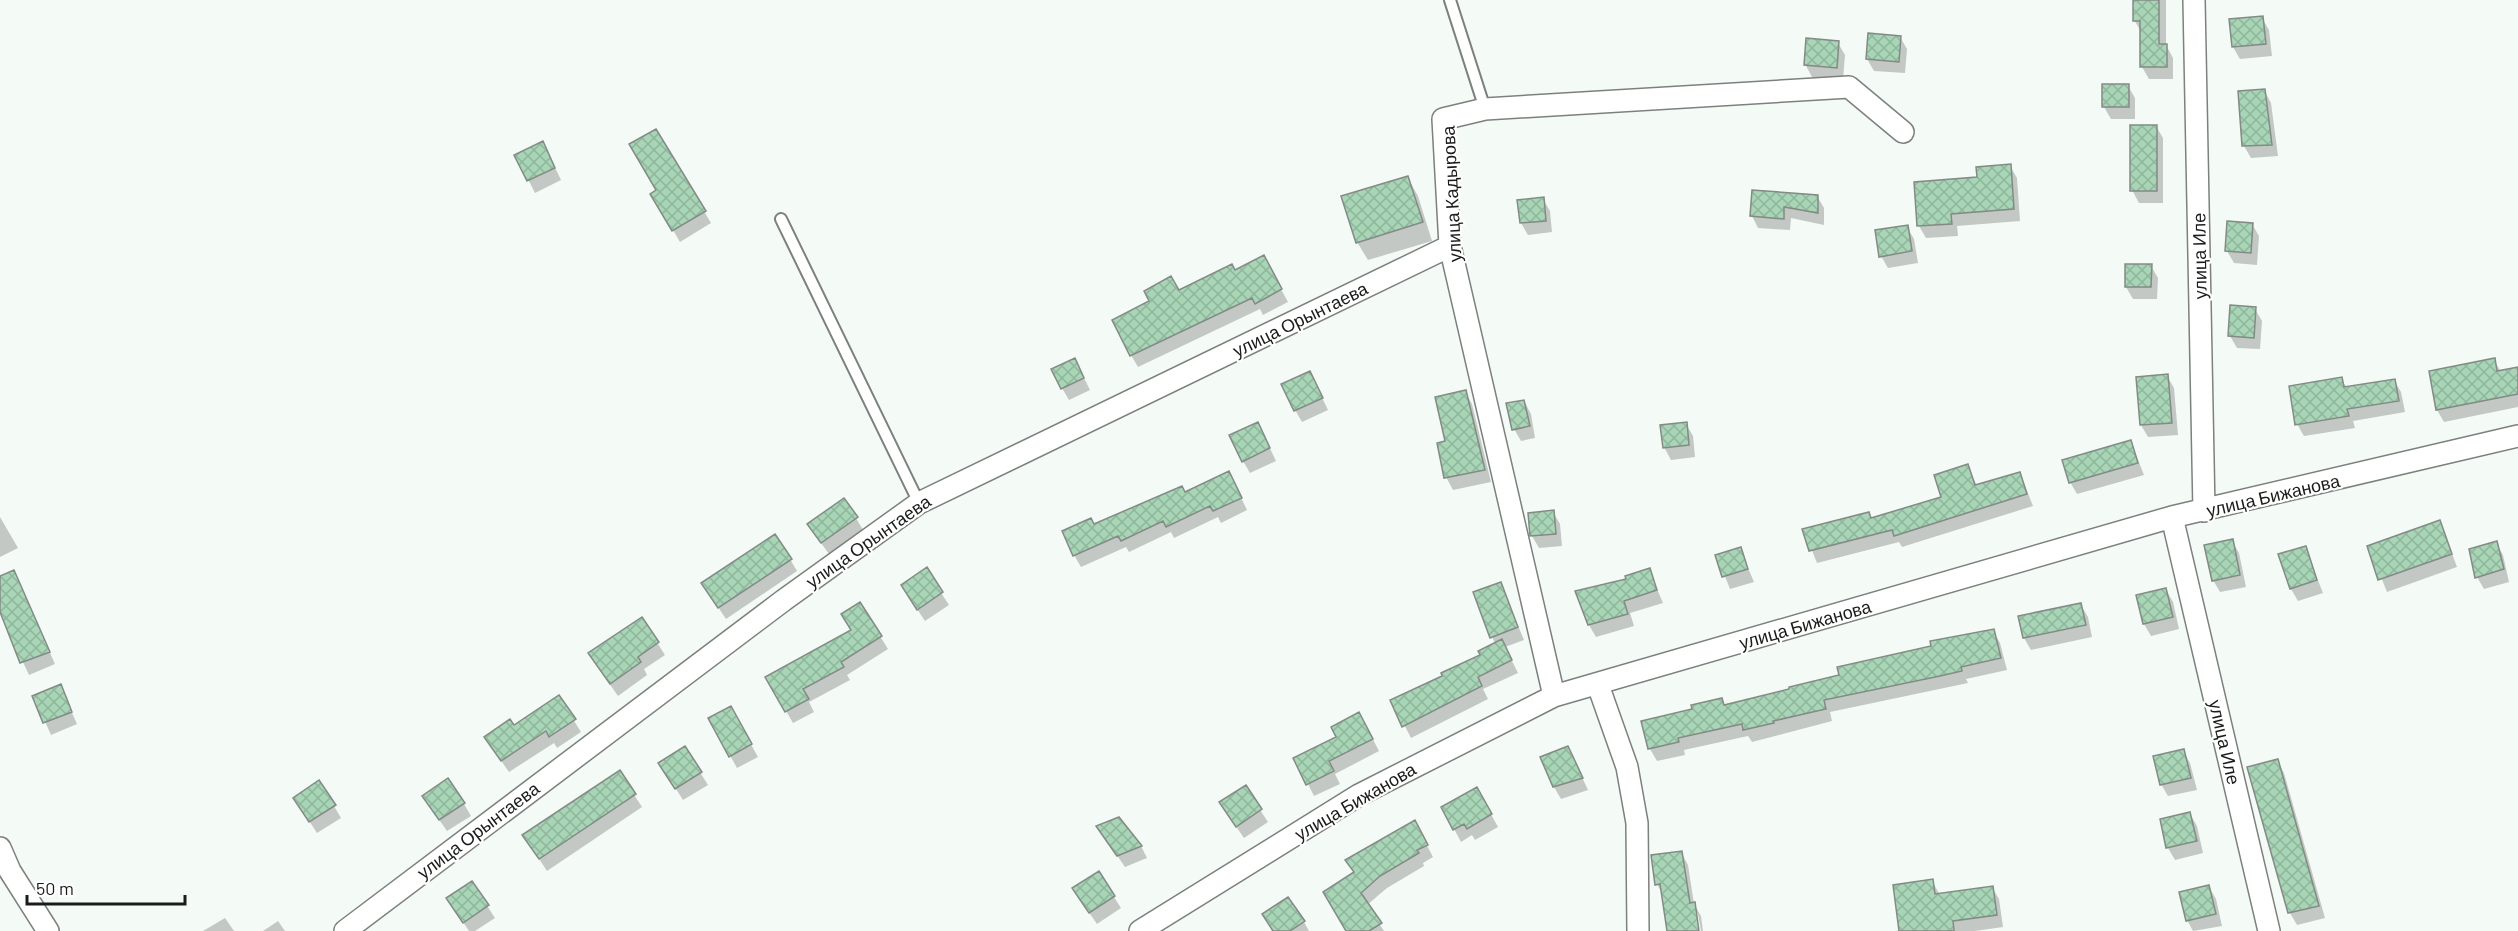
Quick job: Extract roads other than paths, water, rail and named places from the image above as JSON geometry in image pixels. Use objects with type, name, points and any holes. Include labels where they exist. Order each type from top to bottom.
[{"type":"street","name":"улица Иле","points":[[2194,0],[2204,511]]},
{"type":"street","name":"улица Кадырова","points":[[1554,696],[1450,246],[1443,119],[1485,109],[1849,87],[1903,132]]},
{"type":"street","name":"улица Орынтаева","points":[[345,931],[784,600],[920,502],[1450,246]]},
{"type":"street","name":"улица Бижанова","points":[[1140,931],[1359,795],[1554,696],[2172,518],[2518,436]]},
{"type":"street","name":"улица Иле","points":[[2172,518],[2269,931]]},
{"type":"street","points":[[1598,685],[1627,767],[1636,823],[1638,931]]},
{"type":"street","points":[[0,848],[10,871],[48,931]]},
{"type":"lane","points":[[1450,0],[1485,109]]},
{"type":"lane","points":[[781,219],[920,502]]}]
